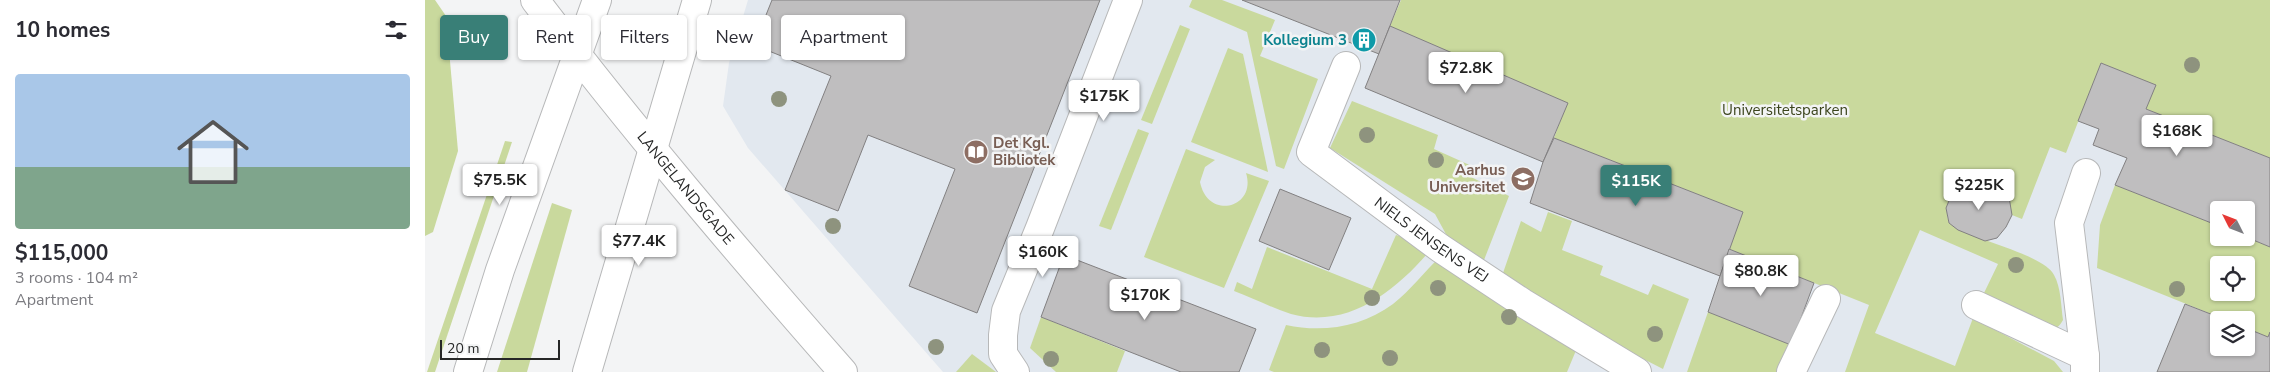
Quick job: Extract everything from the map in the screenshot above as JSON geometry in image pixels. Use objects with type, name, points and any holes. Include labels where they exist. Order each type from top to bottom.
[{"type":"street","name":"LANGELANDSGADE","points":[[535,0],[546,15]]},
{"type":"street","points":[[591,17],[597,0]]},
{"type":"street","points":[[587,372],[697,0]]},
{"type":"street","points":[[1015,372],[1003,354],[1006,311],[1128,0]]},
{"type":"street","points":[[468,372],[500,270],[576,60]]},
{"type":"street","name":"LANGELANDSGADE","points":[[580,60],[737,251],[843,372]]},
{"type":"street","name":"NIELS JENSENS VEJ","points":[[1346,66],[1311,152],[1440,248],[1523,303],[1637,372]]},
{"type":"street","points":[[2085,364],[2069,224],[2086,173]]},
{"type":"street","points":[[1791,372],[1826,298]]},
{"type":"street","points":[[1976,305],[2085,364]]},
{"type":"shaded area","name":"Aarhus Universitet","points":[[748,0],[2270,0],[2270,372],[943,372],[748,148],[723,106],[730,60],[771,60],[771,15],[743,15]]},
{"type":"green space","points":[[425,0],[435,0],[445,15],[440,15],[440,60],[450,60],[458,151],[433,232],[425,236]]},
{"type":"green space","points":[[1192,0],[1222,0],[1275,20],[1260,56],[1318,79],[1284,169],[1276,166],[1247,32],[1189,7]]},
{"type":"green space","name":"Universitetsparken","points":[[1401,0],[2270,0],[2270,158],[2146,109],[2155,85],[2101,63],[2066,153],[2050,147],[2022,219],[2012,215],[1985,184],[1968,181],[1953,193],[1947,210],[1949,223],[1959,229],[2022,254],[2048,267],[2054,275],[2059,291],[2063,320],[2059,325],[2053,329],[2044,328],[1984,293],[1998,264],[1920,230],[1875,333],[1955,366],[1973,318],[2054,361],[2063,372],[1845,372],[1869,305],[1729,249],[1743,212],[1554,138],[1567,103],[1390,26]]},
{"type":"green space","points":[[1180,25],[1190,29],[1152,124],[1141,120]]},
{"type":"green space","points":[[1228,48],[1243,54],[1268,172],[1191,142]]},
{"type":"green space","points":[[1352,101],[1438,135],[1434,149],[1474,167],[1471,177],[1509,196],[1484,260],[1447,236],[1435,214],[1330,148]]},
{"type":"green space","points":[[1138,129],[1149,133],[1111,230],[1099,226]]},
{"type":"green space","points":[[505,141],[512,142],[435,372],[427,372]]},
{"type":"green space","points":[[1186,149],[1215,160],[1205,167],[1200,182],[1205,194],[1212,202],[1221,206],[1238,202],[1245,195],[1248,185],[1246,173],[1269,181],[1224,288],[1144,257]]},
{"type":"green space","points":[[2115,185],[2210,222],[2210,246],[2255,246],[2255,241],[2270,247],[2270,332],[2268,337],[2255,332],[2255,311],[2210,311],[2210,314],[2097,268],[2100,225]]},
{"type":"green space","points":[[552,203],[572,210],[527,372],[497,372]]},
{"type":"green space","points":[[1548,212],[1572,221],[1562,250],[1603,266],[1600,275],[1648,295],[1653,284],[1689,299],[1663,369],[1581,324],[1503,273],[1521,221],[1541,232]]},
{"type":"green space","points":[[1396,235],[1433,247],[1405,277],[1389,290],[1353,311],[1333,316],[1313,317],[1291,314],[1234,291],[1237,282],[1252,289],[1267,247],[1372,289]]},
{"type":"green space","points":[[1440,257],[1577,348],[1567,372],[1274,372],[1269,370],[1286,325],[1328,328],[1355,323],[1368,318],[1381,312],[1399,299]]},
{"type":"green space","points":[[1708,312],[1791,345],[1780,372],[1687,372]]},
{"type":"green space","points":[[1041,317],[1125,351],[1117,372],[1056,372],[1030,348]]},
{"type":"green space","points":[[972,354],[996,372],[956,372]]},
{"type":"building","name":"Det Kgl. Bibliotek","points":[[772,0],[1100,0],[977,313],[909,286],[955,169],[868,135],[838,211],[785,190],[831,76],[791,60],[905,60],[905,15],[781,15],[781,56],[771,52],[771,15],[766,15]]},
{"type":"building","name":"Kollegium 3","points":[[1242,0],[1400,0],[1379,54]]},
{"type":"building","points":[[1390,26],[1568,103],[1543,162],[1365,88]]},
{"type":"building","points":[[2101,63],[2156,85],[2146,109],[2270,158],[2270,247],[2255,241],[2255,201],[2210,201],[2210,222],[2115,185],[2127,158],[2093,145],[2099,129],[2078,121]]},
{"type":"building","points":[[1554,138],[1743,212],[1720,276],[1530,203],[1543,162]]},
{"type":"building","points":[[1968,181],[1985,184],[2009,197],[2012,215],[2006,227],[1997,238],[1985,241],[1958,230],[1949,223],[1946,208],[1953,191]]},
{"type":"building","points":[[1280,189],[1351,218],[1329,270],[1259,241]]},
{"type":"building","points":[[1729,249],[1814,283],[1791,345],[1708,312]]},
{"type":"building","points":[[1064,255],[1256,329],[1239,372],[1181,372],[1041,317]]},
{"type":"building","points":[[2185,304],[2210,314],[2210,356],[2255,356],[2255,332],[2268,337],[2270,332],[2270,372],[2157,372]]},
{"type":"place","name":"Kollegium 3","points":[[1364,40]]},
{"type":"place","name":"Det Kgl. Bibliotek","points":[[976,152]]},
{"type":"place","name":"Aarhus Universitet","points":[[1523,179]]}]
